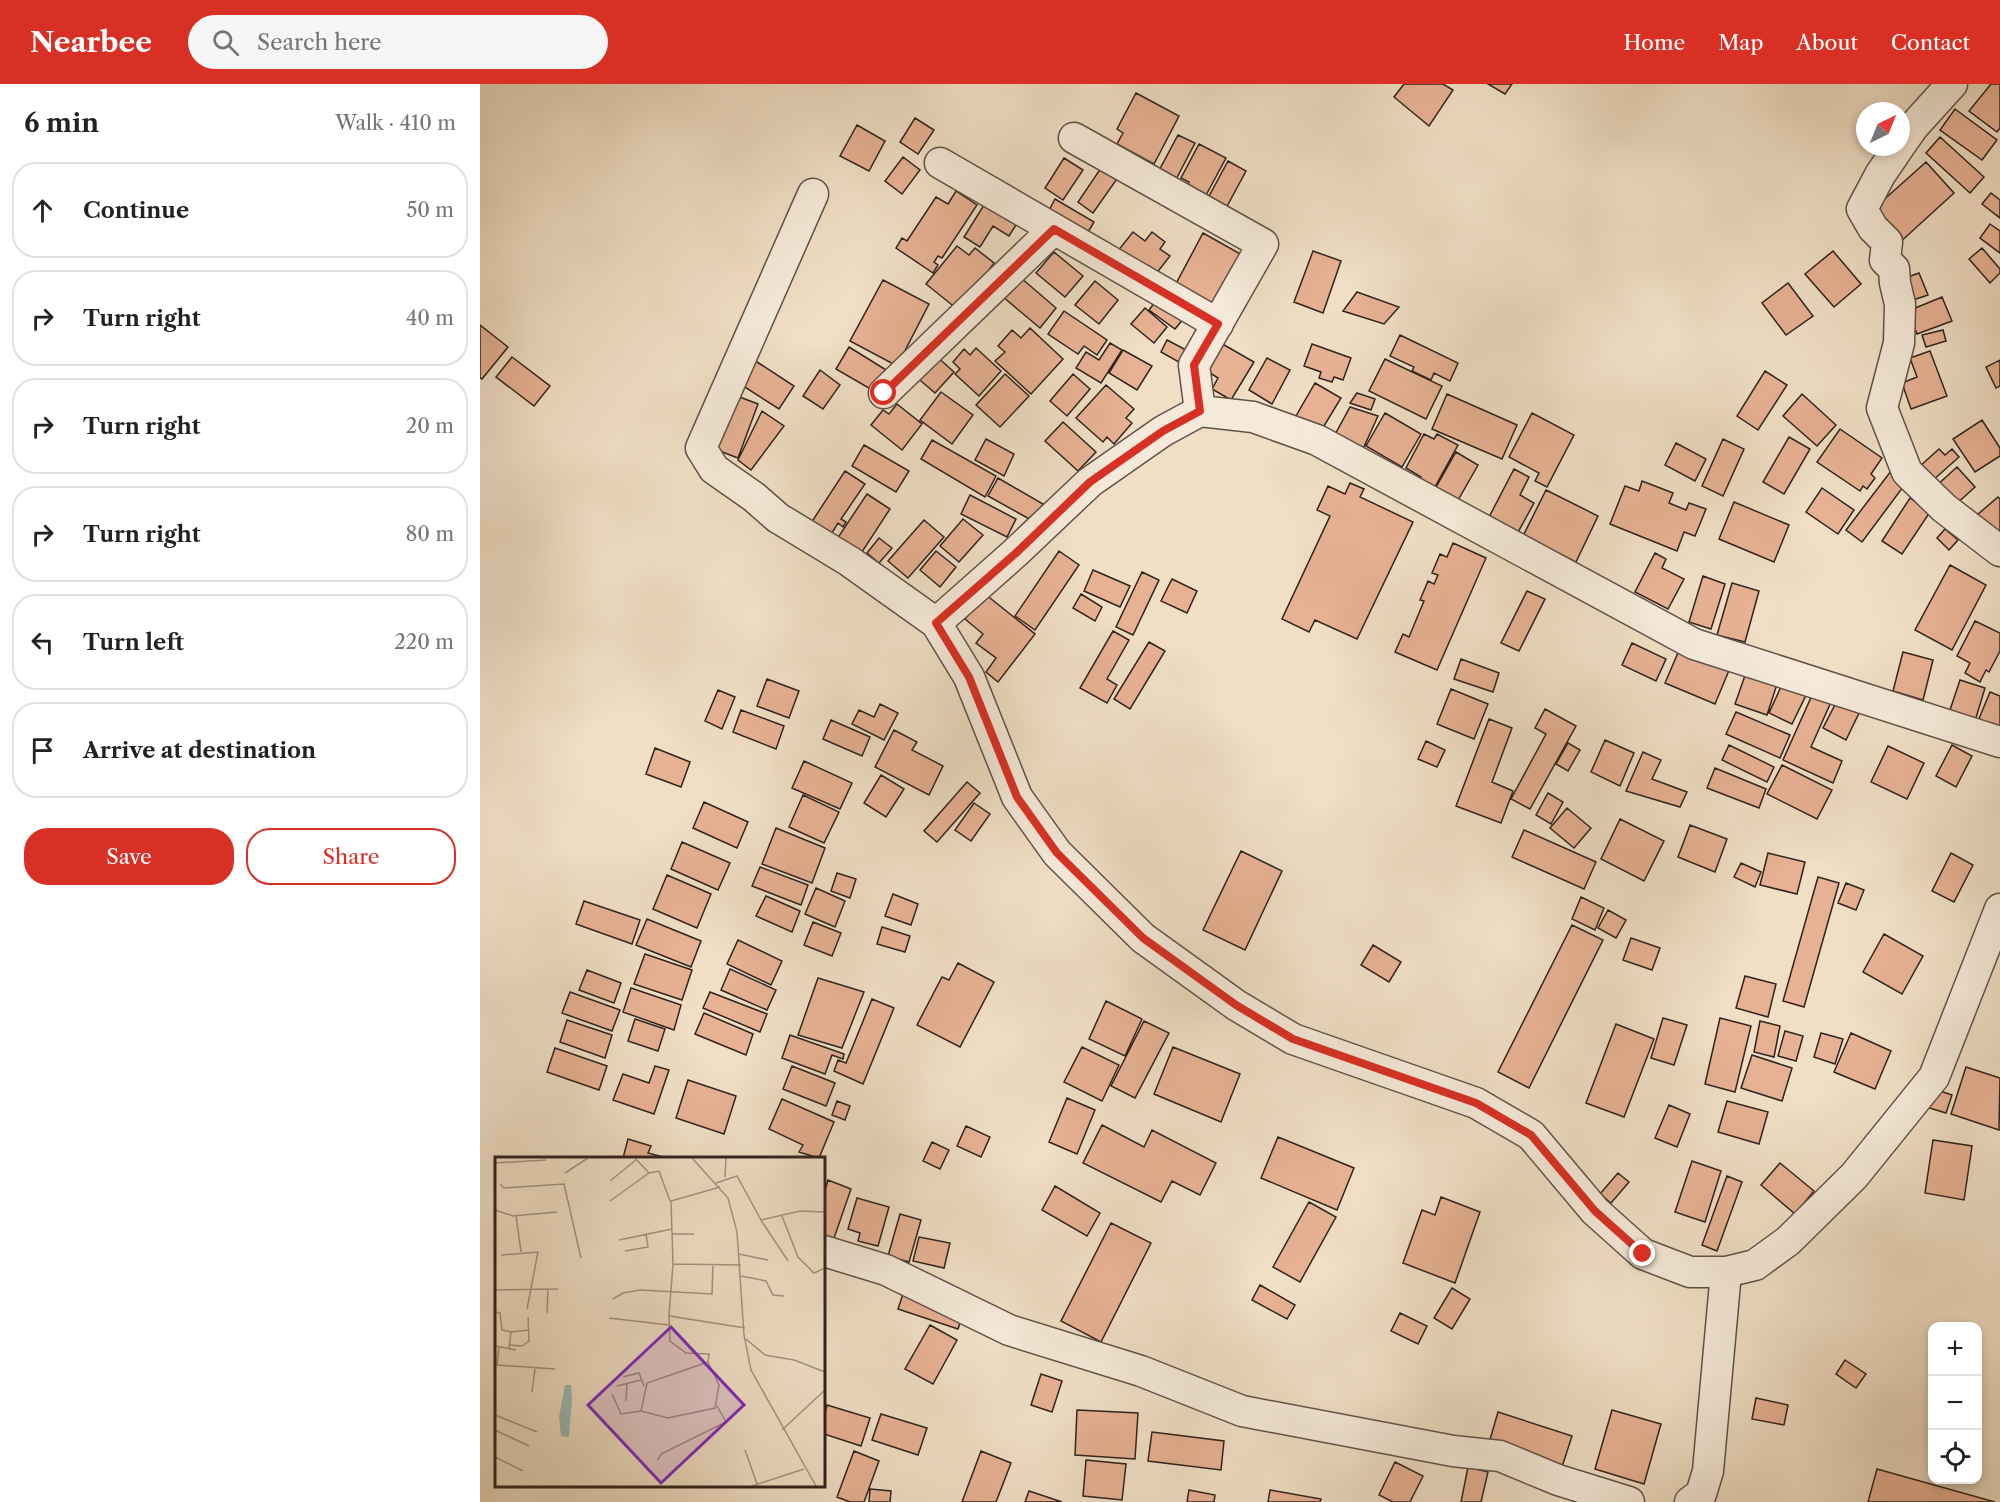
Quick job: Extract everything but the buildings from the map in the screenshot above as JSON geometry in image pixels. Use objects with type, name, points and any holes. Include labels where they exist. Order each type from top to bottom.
[{"type":"street","points":[[1910,131],[1952,84]]},
{"type":"street","points":[[1074,138],[1263,244],[1194,365],[1200,411]]},
{"type":"street","points":[[1893,156],[1862,209],[1873,228],[1887,242],[1885,260],[1894,269],[1894,283],[1900,304],[1899,343],[1882,408],[1907,472],[1944,508],[2000,552]]},
{"type":"street","points":[[940,163],[1218,324]]},
{"type":"street","points":[[813,194],[701,448],[714,469],[754,496],[778,518],[849,561],[936,623],[969,677],[1017,797],[1057,853],[1143,938],[1236,1005],[1293,1039],[1476,1103],[1531,1135],[1595,1211],[1643,1254],[1690,1272],[1726,1272],[1755,1265],[1788,1241],[1854,1176],[1934,1077],[2000,909]]},
{"type":"street","points":[[884,393],[1054,229]]},
{"type":"street","points":[[936,623],[1016,553],[1090,482],[1163,431],[1200,411],[1253,417],[1317,440],[1694,644],[2000,742]]},
{"type":"street","points":[[825,1251],[886,1270],[1009,1330],[1141,1371],[1242,1412],[1453,1451],[1500,1456],[1558,1480],[1629,1502]]},
{"type":"street","points":[[1690,1502],[1701,1494],[1708,1471],[1726,1272]]},
{"type":"route","points":[[884,393],[1054,229],[1218,324],[1194,365],[1200,411],[1163,431],[1090,482],[1016,553],[936,623],[969,677],[1017,797],[1057,853],[1143,938],[1236,1005],[1293,1039],[1476,1103],[1531,1135],[1595,1211],[1643,1254]]}]
